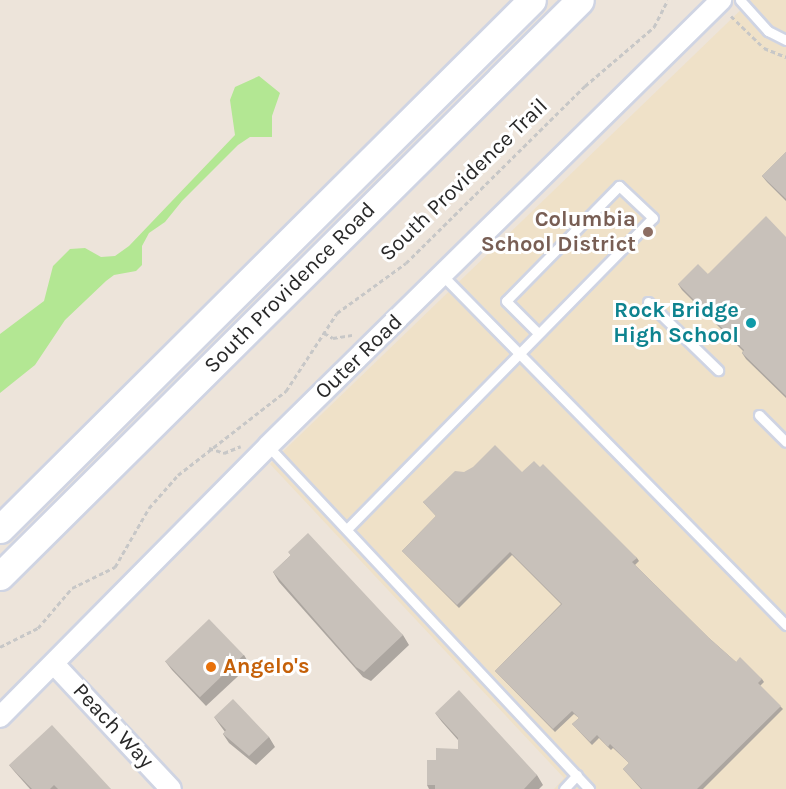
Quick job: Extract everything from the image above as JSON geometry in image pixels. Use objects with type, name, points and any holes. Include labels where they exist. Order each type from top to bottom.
[{"type":"main road","name":"South Providence Road","points":[[0,529],[532,0]]},
{"type":"main road","name":"South Providence Road","points":[[0,576],[579,0]]},
{"type":"street","name":"Outer Road","points":[[0,717],[268,446],[719,2]]},
{"type":"street","name":"Peach Way","points":[[54,664],[171,789]]},
{"type":"lane","points":[[740,0],[768,31],[786,40]]},
{"type":"lane","points":[[347,529],[518,352],[538,333],[653,218],[619,186],[506,301],[538,333]]},
{"type":"lane","points":[[442,275],[786,625]]},
{"type":"lane","points":[[648,302],[718,370]]},
{"type":"lane","points":[[759,415],[786,442]]},
{"type":"lane","points":[[268,446],[589,789]]},
{"type":"lane","points":[[564,789],[577,776]]},
{"type":"path","name":"South Providence Trail","points":[[0,647],[38,628],[72,588],[115,567],[149,508],[178,475],[286,390],[337,313],[406,263],[585,86],[654,27],[668,0]]},
{"type":"path","points":[[719,2],[764,48],[786,57]]},
{"type":"shaded area","name":"Columbia School District","points":[[751,0],[786,0],[786,789],[554,789],[564,778],[270,464]]},
{"type":"green space","points":[[259,76],[280,93],[272,116],[272,137],[250,137],[238,145],[182,201],[165,222],[149,233],[142,246],[142,265],[136,271],[114,275],[106,281],[65,320],[35,365],[0,393],[0,334],[44,301],[53,266],[70,249],[85,248],[101,257],[115,256],[129,246],[235,135],[230,100],[235,87]]},
{"type":"building","points":[[786,152],[786,199],[762,176]]},
{"type":"building","name":"Rock Bridge High School","points":[[766,216],[786,237],[786,396],[742,353],[744,350],[678,284],[698,264],[708,274]]},
{"type":"building","points":[[495,445],[522,472],[534,461],[540,467],[543,464],[637,558],[632,562],[709,638],[736,662],[740,657],[762,679],[758,683],[781,706],[697,789],[642,789],[623,769],[629,763],[610,744],[608,747],[597,735],[590,742],[572,724],[579,718],[572,711],[553,729],[495,671],[562,604],[510,552],[457,605],[402,551],[436,516],[423,502],[455,471],[464,472],[473,467]]},
{"type":"building","points":[[308,533],[403,635],[364,672],[356,667],[273,572],[291,555],[288,552]]},
{"type":"building","name":"Angelo's","points":[[209,619],[244,655],[200,697],[165,661]]},
{"type":"building","points":[[459,690],[537,775],[524,789],[435,789],[435,785],[427,785],[427,760],[436,760],[436,748],[458,749],[458,738],[435,713]]},
{"type":"building","points":[[233,699],[269,737],[249,756],[223,734],[226,730],[214,717]]},
{"type":"building","points":[[52,725],[111,789],[58,789],[54,785],[50,789],[32,789],[9,765]]},
{"type":"place","name":"Columbia School District","points":[[648,232]]},
{"type":"place","name":"Rock Bridge High School","points":[[751,323]]},
{"type":"place","name":"Angelo's","points":[[211,667]]}]
